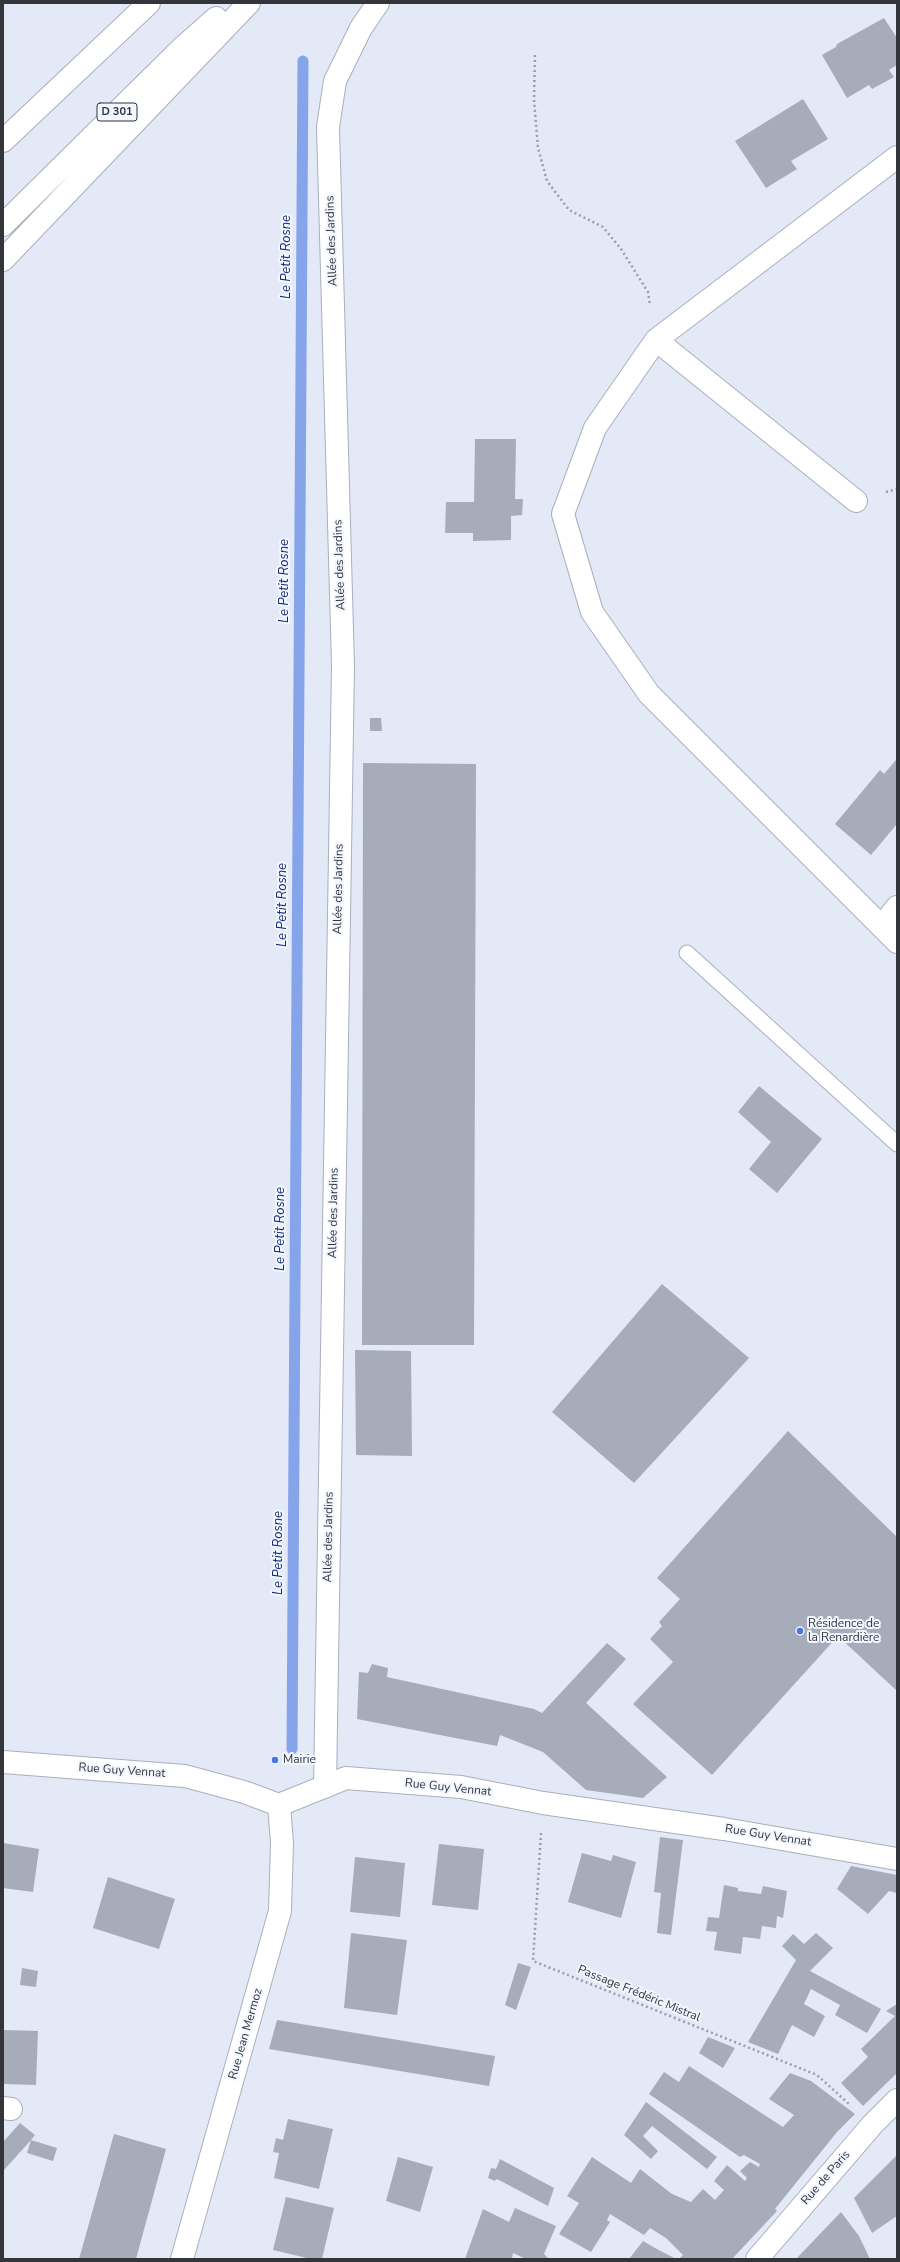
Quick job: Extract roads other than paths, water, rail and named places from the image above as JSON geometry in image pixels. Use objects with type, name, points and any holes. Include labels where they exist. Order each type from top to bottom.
[{"type":"main road","points":[[3,141],[149,3]]},
{"type":"main road","name":"D 301","points":[[3,224],[181,49],[234,3]]},
{"type":"main road","points":[[3,260],[249,3]]},
{"type":"main road","name":"Allée des Jardins","points":[[325,1787],[343,666],[328,127],[335,81],[361,28],[378,3]]},
{"type":"main road","points":[[897,157],[656,340],[596,428],[563,514],[592,612],[649,694],[897,942]]},
{"type":"main road","points":[[656,340],[856,501]]},
{"type":"main road","points":[[882,926],[897,907]]},
{"type":"main road","name":"Rue Guy Vennat","points":[[3,1762],[185,1776],[244,1792],[279,1805],[346,1778],[461,1787],[543,1803],[724,1829],[897,1859]]},
{"type":"main road","name":"Rue Jean Mermoz","points":[[182,2259],[280,1911],[282,1843],[279,1805]]},
{"type":"main road","name":"Rue de Paris","points":[[757,2259],[872,2125],[897,2100]]},
{"type":"lane","points":[[687,953],[897,1144]]},
{"type":"waterway","name":"Le Petit Rosne","points":[[292,1749],[303,61]]},
{"type":"place","name":"Résidence de la Renardière","points":[[800,1631]]},
{"type":"place","name":"Mairie","points":[[275,1760]]}]
